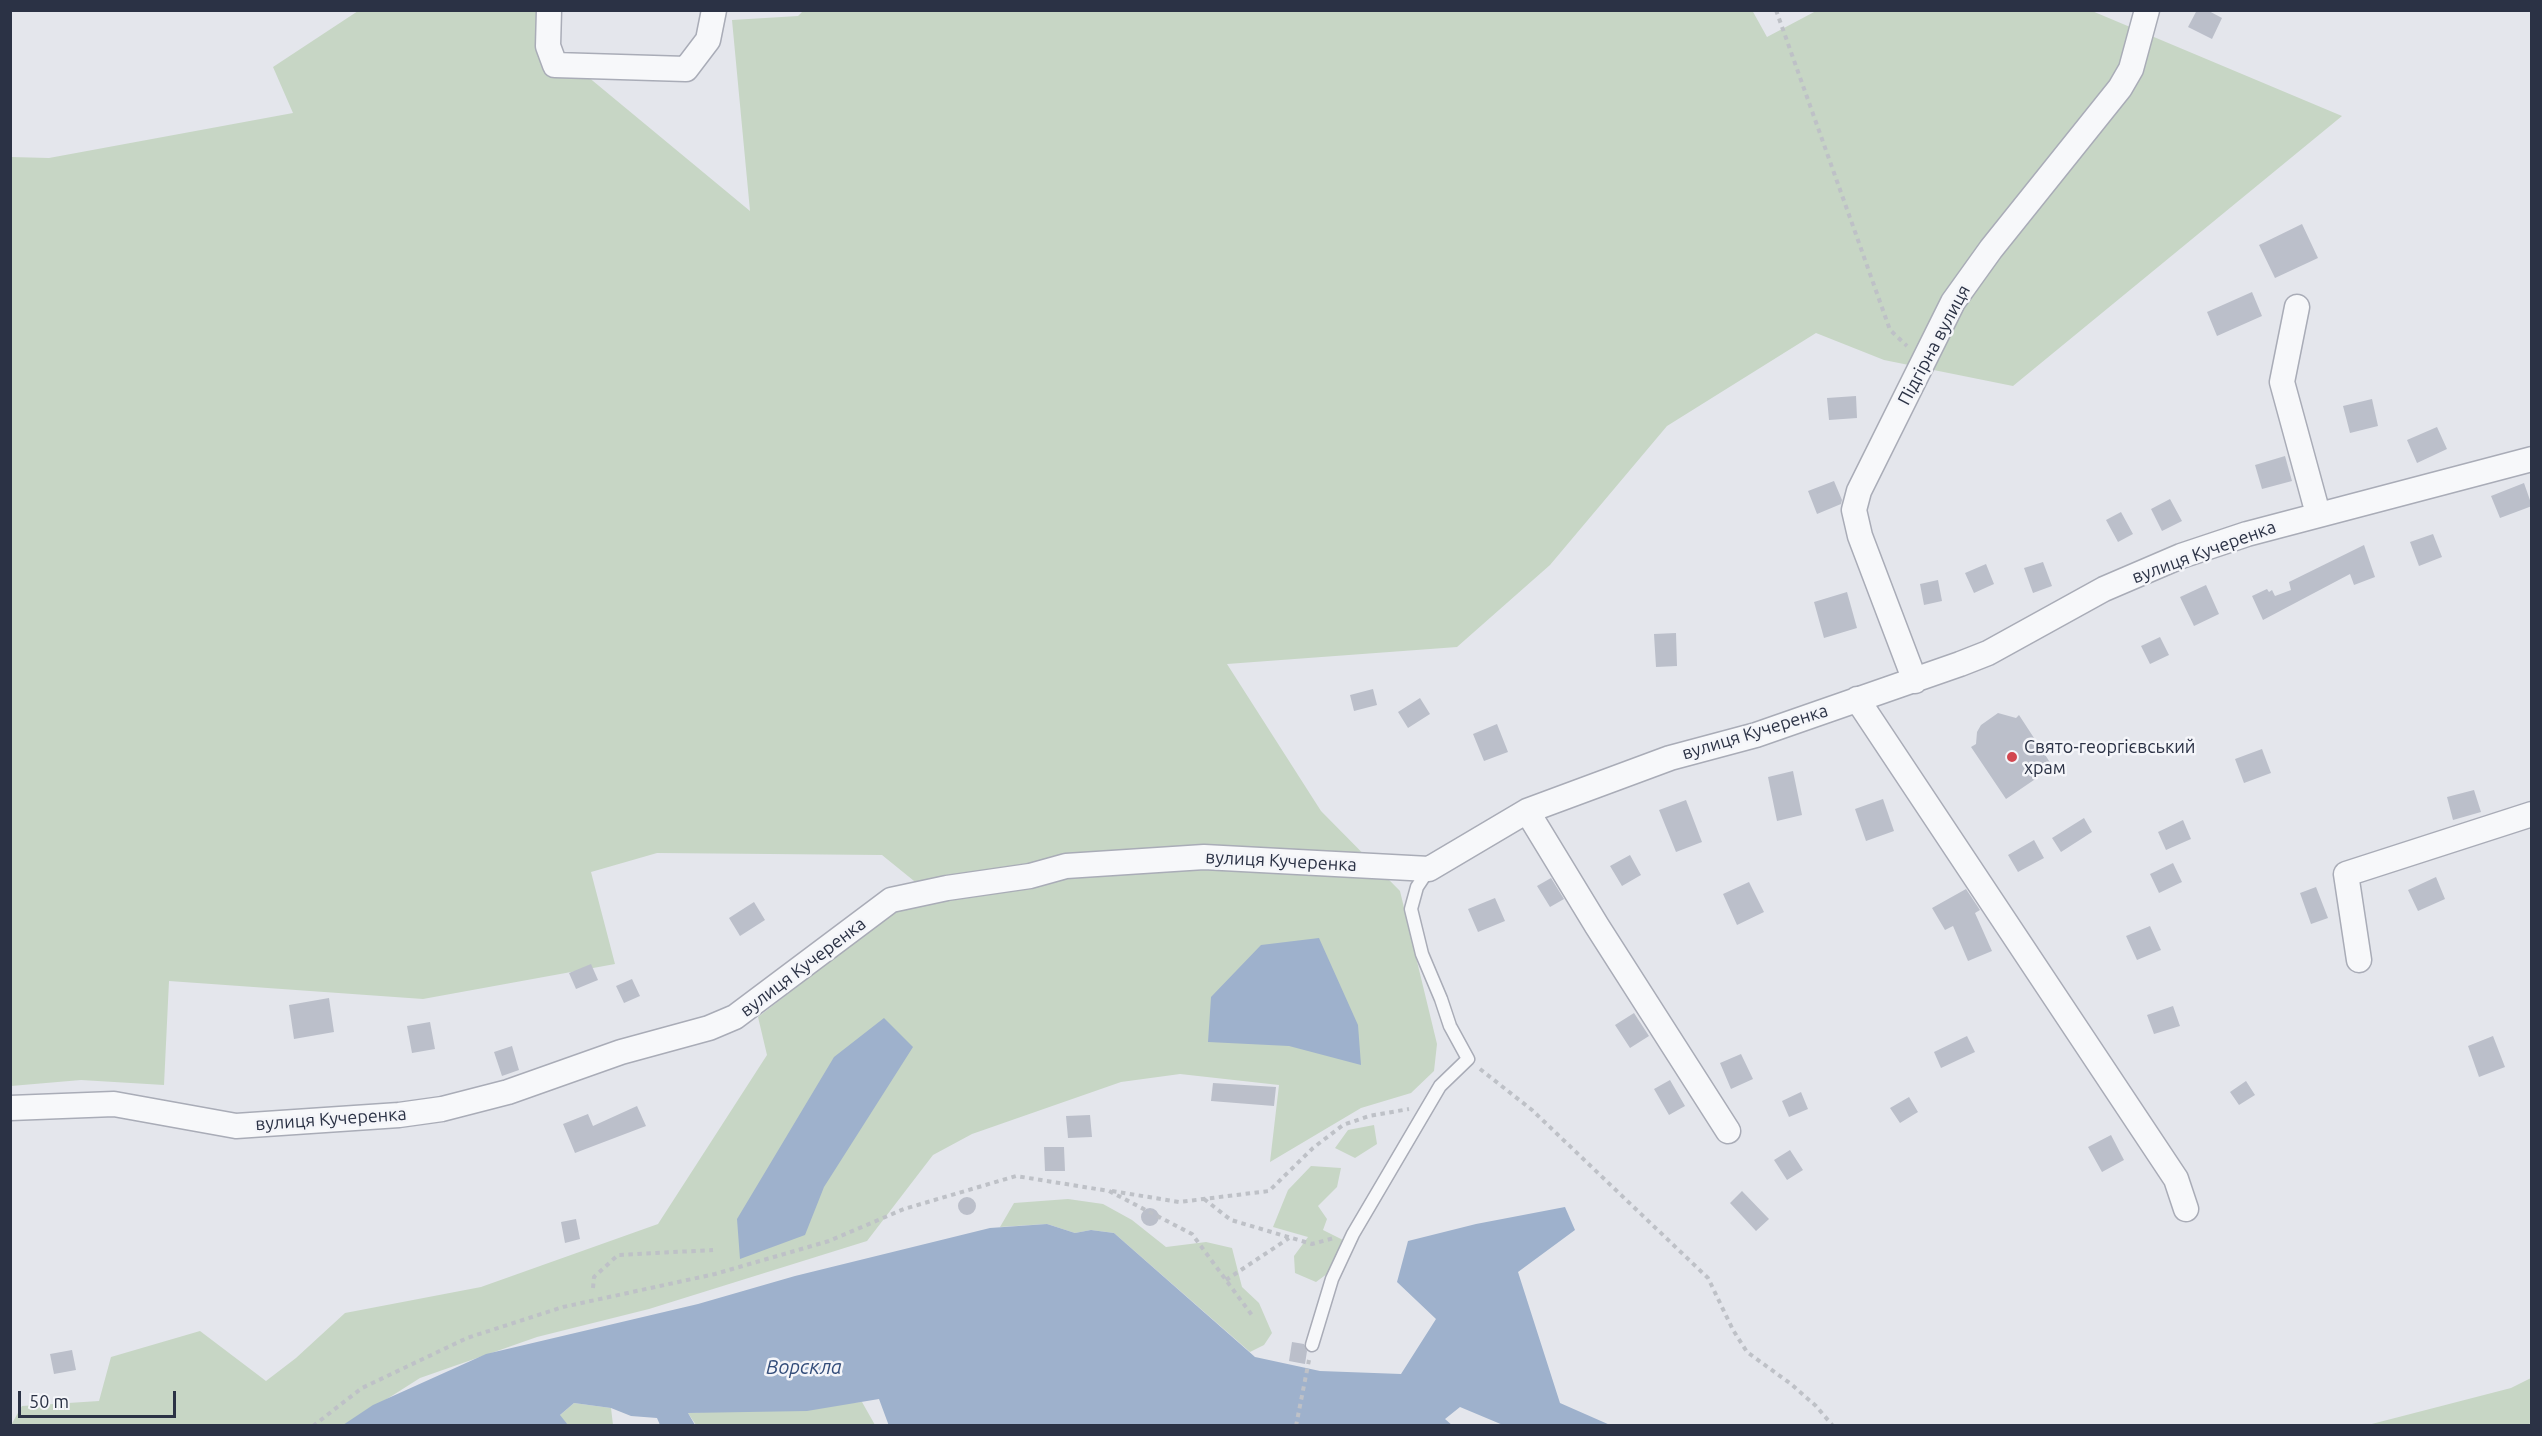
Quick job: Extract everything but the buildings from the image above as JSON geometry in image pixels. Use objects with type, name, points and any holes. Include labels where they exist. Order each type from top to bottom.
[{"type":"street","points":[[549,10],[548,46],[555,65],[686,69],[708,40],[714,10]]},
{"type":"street","name":"Підгірна вулиця","points":[[1915,681],[1870,564],[1854,510],[1859,491],[1953,302],[1991,249],[2120,88],[2131,69],[2147,10]]},
{"type":"street","points":[[2297,307],[2282,382],[2318,514]]},
{"type":"street","name":"вулиця Кучеренка","points":[[10,1108],[114,1104],[236,1126],[399,1115],[442,1109],[508,1092],[621,1052],[709,1028],[735,1017],[891,900],[947,888],[1030,876],[1066,866],[1204,857],[1429,869],[1527,811],[1670,758],[1756,735],[1915,681],[1988,653],[2104,589],[2147,570],[2247,534],[2532,459]]},
{"type":"street","points":[[1857,699],[2176,1179],[2186,1209]]},
{"type":"street","points":[[1527,811],[1597,926],[1728,1131]]},
{"type":"street","points":[[2359,960],[2346,874],[2532,814]]},
{"type":"lane","points":[[1312,1345],[1332,1279],[1353,1234],[1440,1086],[1468,1059],[1450,1026],[1422,954],[1412,909],[1417,887],[1429,869]]},
{"type":"path","points":[[1776,10],[1890,330],[1924,360]]},
{"type":"path","points":[[1468,1059],[1532,1110],[1708,1278],[1733,1330],[1747,1352],[1791,1384],[1833,1425]]},
{"type":"path","points":[[313,1425],[362,1388],[457,1343],[563,1308],[715,1274],[829,1241],[904,1209],[1016,1176],[1179,1202],[1269,1191],[1313,1148],[1343,1125],[1369,1116],[1430,1103]]},
{"type":"path","points":[[1109,1191],[1192,1234],[1254,1318]]},
{"type":"path","points":[[1204,1199],[1231,1220],[1312,1244],[1353,1234]]},
{"type":"path","points":[[1226,1280],[1290,1237]]},
{"type":"path","points":[[593,1288],[594,1277],[618,1255],[712,1250]]},
{"type":"path","points":[[1296,1425],[1312,1345]]},
{"type":"green space","points":[[1752,10],[1767,37],[1816,11],[2092,11],[2342,116],[2013,386],[1884,360],[1816,333],[1667,426],[1550,565],[1457,647],[1227,664],[1321,811],[1400,891],[1437,1044],[1434,1071],[1411,1093],[1361,1108],[1270,1162],[1279,1085],[1180,1074],[1121,1082],[972,1134],[933,1155],[867,1241],[649,1309],[537,1337],[420,1378],[346,1425],[11,1425],[22,1406],[99,1401],[111,1357],[200,1331],[266,1381],[296,1358],[345,1313],[481,1287],[658,1224],[767,1055],[758,1017],[865,934],[919,885],[882,855],[657,853],[591,872],[615,964],[423,999],[169,981],[164,1085],[81,1080],[11,1086],[11,157],[49,158],[293,113],[273,67],[358,11],[557,11],[558,52],[750,211],[732,20],[798,16],[803,11]]},
{"type":"green space","points":[[1374,1125],[1377,1144],[1355,1158],[1335,1148],[1348,1130]]},
{"type":"green space","points":[[1311,1166],[1341,1168],[1337,1187],[1318,1206],[1327,1219],[1323,1230],[1345,1241],[1339,1265],[1316,1282],[1295,1273],[1294,1256],[1308,1237],[1273,1227],[1288,1190]]},
{"type":"green space","points":[[1068,1199],[1103,1204],[1132,1220],[1166,1247],[1206,1242],[1232,1248],[1242,1287],[1259,1303],[1272,1333],[1264,1345],[1250,1352],[1114,1233],[1091,1230],[1075,1233],[1047,1224],[1000,1227],[1014,1203]]},
{"type":"green space","points":[[2531,1378],[2531,1423],[2527,1425],[2364,1426],[2511,1388]]},
{"type":"green space","points":[[862,1402],[875,1425],[696,1425],[688,1413]]},
{"type":"green space","points":[[574,1403],[611,1408],[613,1425],[568,1425],[559,1416]]},
{"type":"water","points":[[1319,938],[1358,1025],[1361,1065],[1289,1046],[1208,1042],[1211,997],[1261,945]]},
{"type":"water","points":[[884,1018],[913,1047],[824,1187],[805,1235],[740,1259],[737,1219],[834,1057]]},
{"type":"water","name":"Ворскла","points":[[1565,1207],[1575,1230],[1518,1272],[1560,1403],[1610,1425],[1503,1425],[1460,1407],[1445,1419],[1453,1426],[889,1426],[879,1399],[807,1411],[688,1413],[695,1425],[660,1425],[657,1418],[631,1416],[611,1408],[574,1403],[560,1415],[568,1425],[343,1425],[373,1405],[486,1354],[698,1304],[795,1276],[990,1228],[1047,1224],[1075,1233],[1091,1230],[1114,1233],[1255,1357],[1320,1371],[1401,1374],[1436,1319],[1397,1282],[1408,1241],[1476,1224]]},
{"type":"place","name":"Свято-георгієвський храм","points":[[2012,757]]}]
